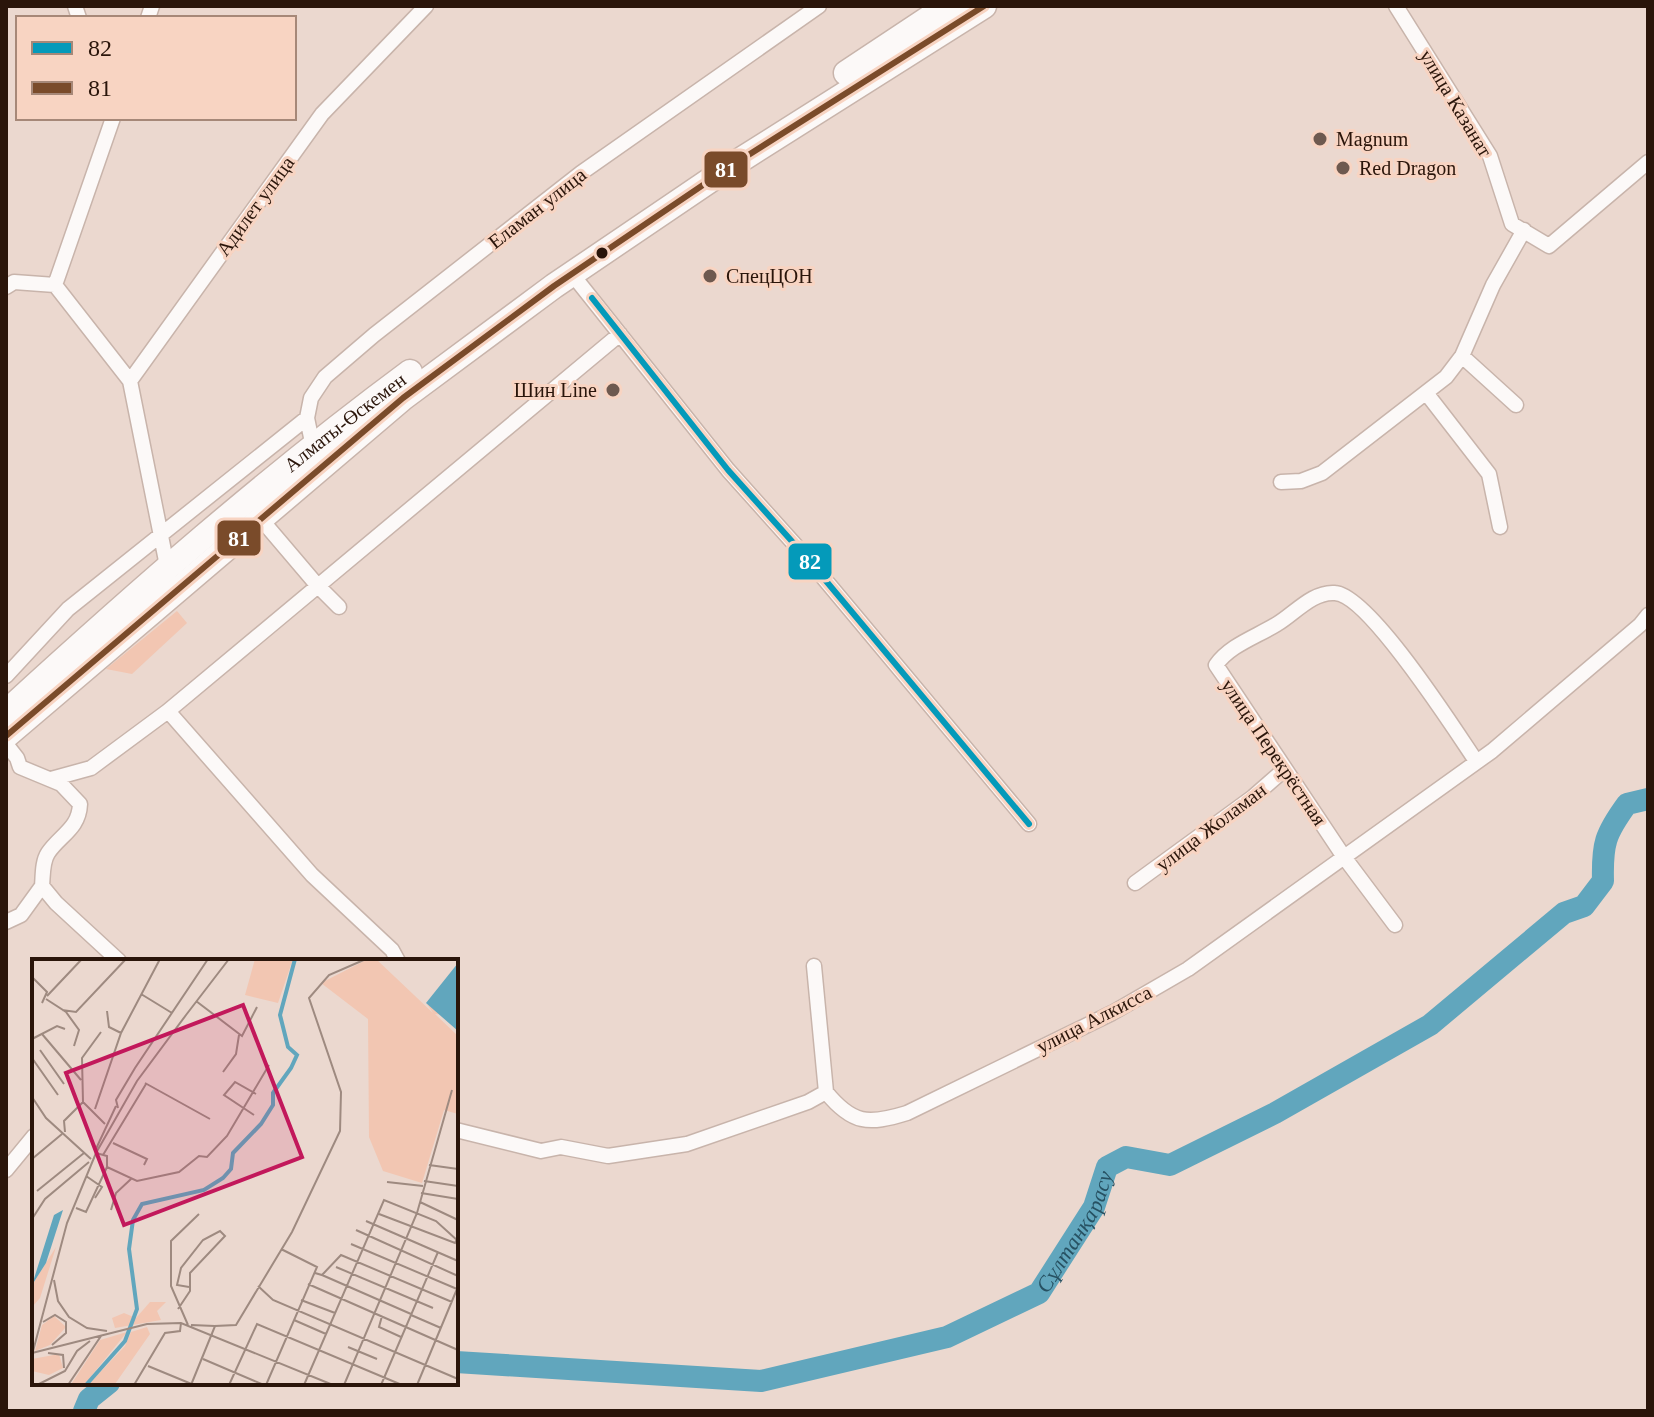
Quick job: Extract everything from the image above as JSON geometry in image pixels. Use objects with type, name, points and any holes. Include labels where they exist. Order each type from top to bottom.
[{"type":"main road","name":"Алматы-Өскемен","points":[[6,736],[260,518],[375,409],[560,262],[947,6]]},
{"type":"main road","name":"Алматы-Өскемен","points":[[6,712],[167,566],[313,447],[375,409],[744,158],[984,6]]},
{"type":"street","name":"Адилет улица","points":[[130,381],[322,114],[426,6]]},
{"type":"street","name":"Еламан улица","points":[[307,418],[311,398],[325,377],[374,335],[581,173],[819,6]]},
{"type":"street","name":"улица Казанат","points":[[1396,6],[1490,156],[1512,224],[1524,230]]},
{"type":"street","points":[[55,285],[110,120]]},
{"type":"street","points":[[1281,482],[1301,481],[1322,473],[1446,377],[1462,356],[1493,285],[1524,230],[1549,246],[1648,162]]},
{"type":"street","points":[[572,274],[728,470],[806,557],[1029,824]]},
{"type":"street","points":[[6,287],[14,282],[55,285],[130,381],[167,566]]},
{"type":"street","points":[[51,779],[91,768],[168,711],[620,334]]},
{"type":"street","points":[[1462,356],[1516,405]]},
{"type":"street","points":[[1427,394],[1489,474],[1500,527]]},
{"type":"street","points":[[6,676],[68,609],[307,418],[313,447]]},
{"type":"street","points":[[260,518],[339,607]]},
{"type":"street","name":"улица Перекрёстная","points":[[1395,925],[1344,857],[1216,665],[1224,654],[1279,623],[1316,596],[1334,592],[1348,596],[1362,608],[1414,672],[1476,761]]},
{"type":"street","name":"улица Алкисса","points":[[826,1092],[841,1110],[857,1119],[882,1121],[907,1113],[1112,1013],[1188,969],[1528,721],[1648,615]]},
{"type":"street","points":[[168,711],[312,875],[392,950],[397,959]]},
{"type":"street","points":[[6,744],[20,767],[61,784],[80,804],[80,816],[71,830],[47,854],[42,886],[21,915],[6,922]]},
{"type":"street","name":"улица Жоламан","points":[[1135,883],[1253,797],[1285,769]]},
{"type":"street","points":[[42,886],[117,959]]},
{"type":"street","points":[[458,1130],[541,1151],[561,1147],[608,1156],[687,1144],[808,1102],[826,1092],[814,966]]},
{"type":"street","points":[[6,1170],[32,1138]]},
{"type":"shaded area","points":[[177,611],[187,623],[132,674],[106,669]]},
{"type":"waterway","name":"Сұлтанқарасу","points":[[458,1362],[761,1381],[947,1337],[1039,1293],[1094,1207],[1107,1167],[1126,1157],[1170,1165],[1275,1113],[1430,1025],[1564,913],[1584,906],[1603,881],[1604,848],[1614,823],[1627,804],[1648,799]]},
{"type":"waterway","name":"Сұлтанқарасу","points":[[84,1411],[89,1399],[106,1385]]},
{"type":"transit line","name":"81","points":[[6,736],[403,398],[554,286],[731,166],[984,6]]},
{"type":"transit line","name":"82","points":[[592,298],[728,470],[806,557],[1029,824]]},
{"type":"place","name":"Magnum","points":[[1320,139]]},
{"type":"place","name":"Red Dragon","points":[[1343,168]]},
{"type":"place","name":"СпецЦОН","points":[[710,276]]},
{"type":"place","name":"Шин Line","points":[[613,390]]}]
